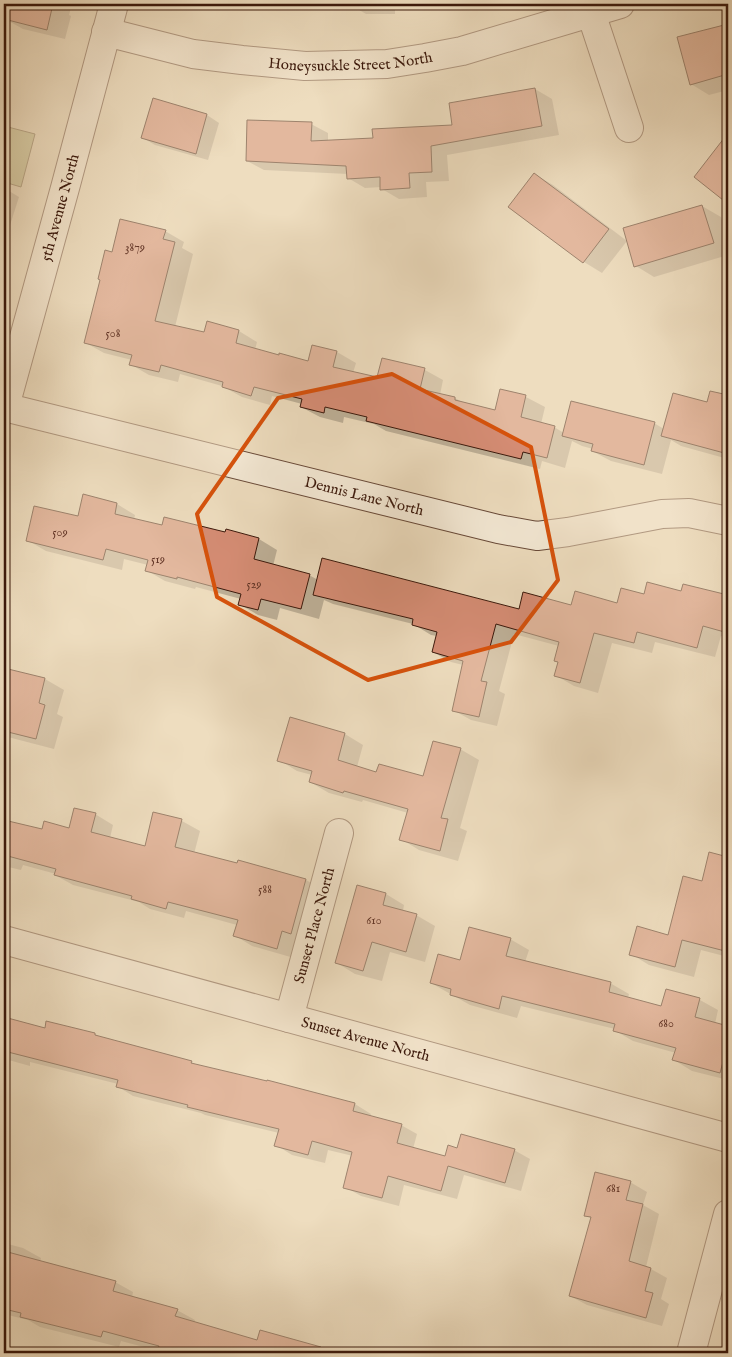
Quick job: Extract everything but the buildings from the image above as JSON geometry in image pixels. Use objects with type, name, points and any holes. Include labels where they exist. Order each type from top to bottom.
[{"type":"street","name":"5th Avenue North","points":[[4,408],[114,4]]},
{"type":"street","name":"Honeysuckle Street North","points":[[106,32],[193,54],[242,60],[305,66],[387,64],[462,50],[620,4]]},
{"type":"street","points":[[591,13],[629,128]]},
{"type":"street","name":"Dennis Lane North","points":[[4,408],[498,530],[537,536],[662,514],[689,513],[728,521]]},
{"type":"street","name":"Sunset Place North","points":[[289,1018],[339,833]]},
{"type":"street","name":"Sunset Avenue North","points":[[4,940],[728,1138]]},
{"type":"street","points":[[691,1353],[728,1214]]},
{"type":"highlighted area","points":[[392,374],[531,447],[558,580],[511,642],[368,680],[217,597],[197,514],[278,398]]},
{"type":"shaded area","points":[[4,126],[35,134],[21,187],[4,182]]}]
